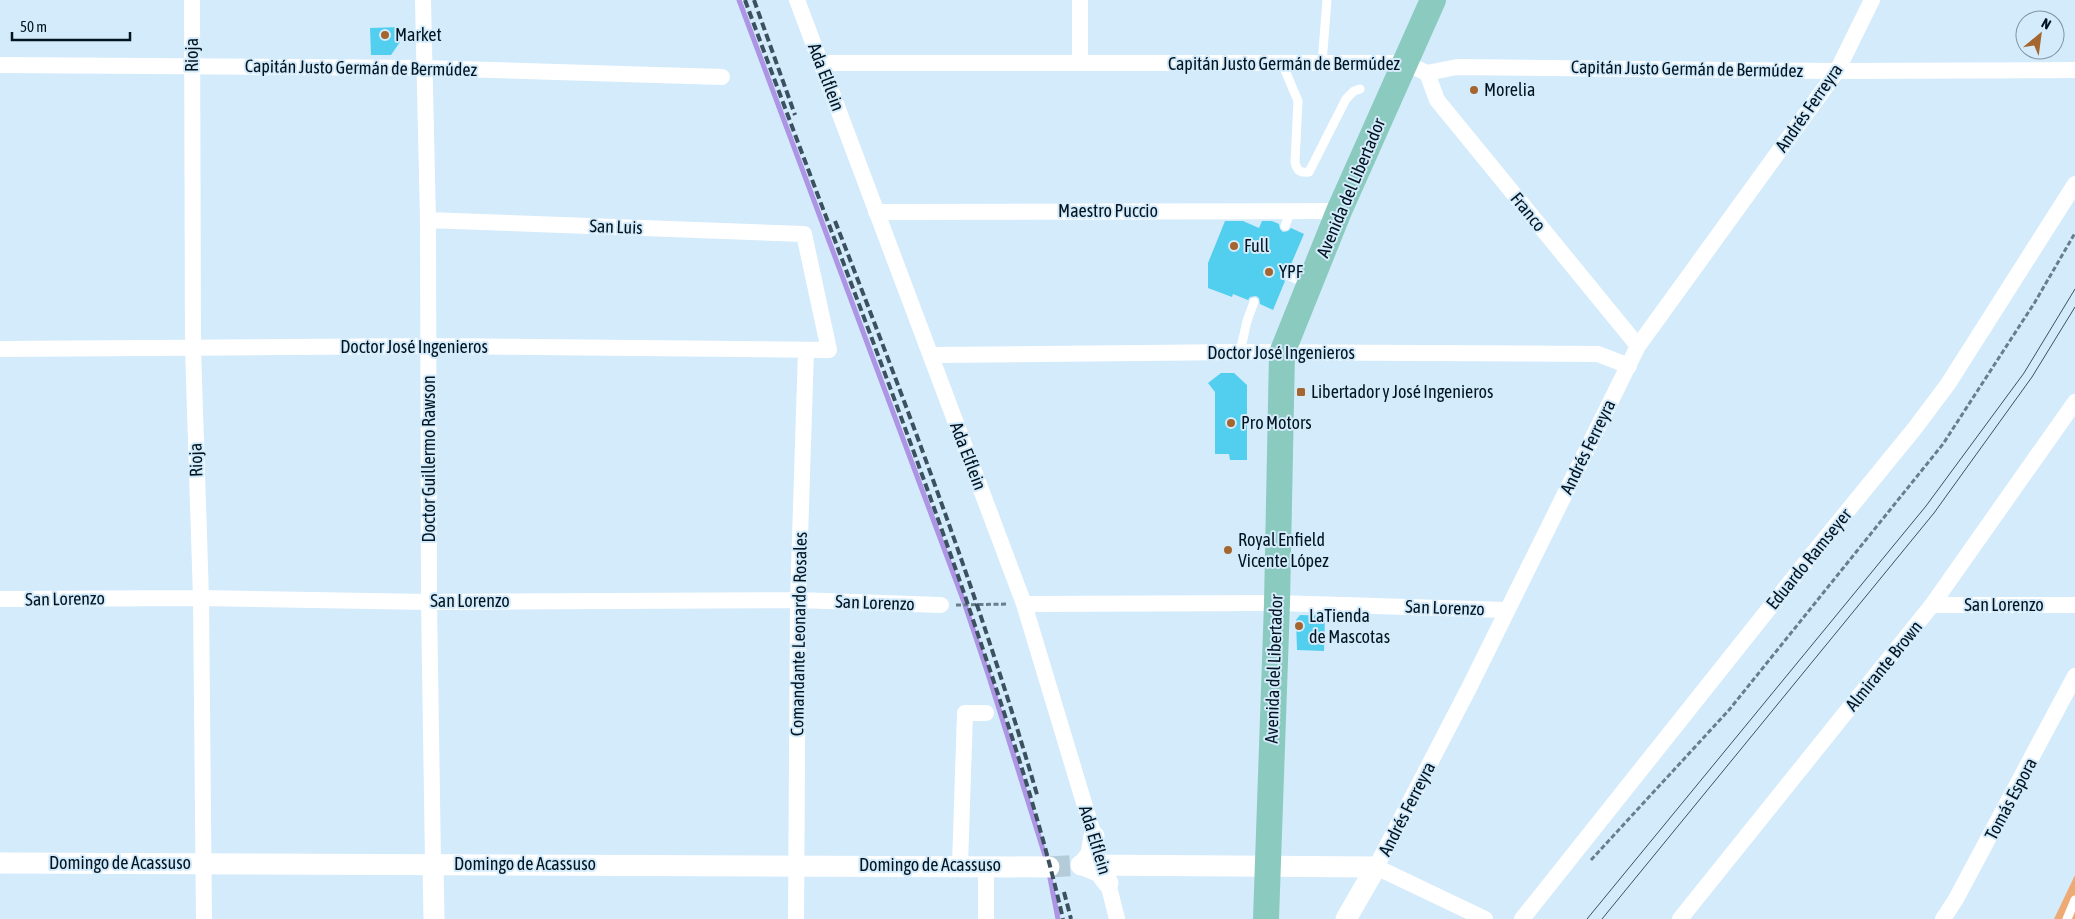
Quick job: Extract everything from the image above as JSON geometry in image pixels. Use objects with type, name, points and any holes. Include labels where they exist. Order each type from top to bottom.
[{"type":"main road","name":"Avenida del Libertador","points":[[1266,919],[1277,603],[1282,353],[1298,280],[1339,211],[1416,68],[1433,0]]},
{"type":"street","name":"Rioja","points":[[192,0],[192,348],[201,598],[204,919]]},
{"type":"street","name":"Doctor Guillermo Rawson","points":[[423,0],[428,220],[429,602],[434,919]]},
{"type":"street","name":"Ada Elflein","points":[[797,0],[1024,604],[1094,836]]},
{"type":"street","points":[[1080,0],[1080,63]]},
{"type":"street","name":"Andrés Ferreyra","points":[[1346,919],[1376,867],[1507,610],[1638,346],[1837,71],[1872,0]]},
{"type":"street","name":"Capitán Justo Germán de Bermúdez","points":[[821,63],[1322,63],[1416,68],[1837,71],[2075,70]]},
{"type":"street","name":"Capitán Justo Germán de Bermúdez","points":[[0,65],[424,68],[722,77]]},
{"type":"street","name":"Franco","points":[[1416,68],[1436,100],[1638,346]]},
{"type":"street","name":"Eduardo Ramseyer","points":[[1522,919],[1915,428],[1948,384],[2075,184]]},
{"type":"street","name":"Maestro Puccio","points":[[876,212],[1288,219],[1339,211]]},
{"type":"street","name":"San Luis","points":[[428,220],[804,234],[829,350]]},
{"type":"street","name":"Doctor José Ingenieros","points":[[0,350],[429,346],[829,350]]},
{"type":"street","name":"Comandante Leonardo Rosales","points":[[796,919],[798,600],[806,350]]},
{"type":"street","name":"Doctor José Ingenieros","points":[[931,355],[1240,352],[1598,354],[1629,366]]},
{"type":"street","name":"Almirante Brown","points":[[1680,919],[1932,605],[2075,402]]},
{"type":"street","name":"San Lorenzo","points":[[0,600],[201,598],[429,602],[798,600],[941,605]]},
{"type":"street","name":"San Lorenzo","points":[[1024,604],[1277,603],[1507,610]]},
{"type":"street","name":"San Lorenzo","points":[[1932,605],[2075,605]]},
{"type":"street","name":"Tomás Espora","points":[[1943,919],[1975,866],[2075,676]]},
{"type":"street","points":[[960,865],[965,713],[986,714]]},
{"type":"street","points":[[1094,836],[1091,854],[1094,869],[1376,867],[1485,919]]},
{"type":"street","name":"Domingo de Acassuso","points":[[0,863],[797,864],[1049,867]]},
{"type":"street","points":[[986,866],[986,919]]},
{"type":"street","name":"Ada Elflein","points":[[1094,869],[1117,919]]},
{"type":"lane","points":[[1322,63],[1327,0]]},
{"type":"lane","points":[[1282,63],[1298,101],[1295,162],[1296,169],[1300,172],[1309,172],[1346,99],[1354,90],[1360,89]]},
{"type":"lane","points":[[1240,352],[1247,321],[1254,302]]},
{"type":"lane","points":[[2067,919],[2075,900]]},
{"type":"path","points":[[1572,857],[1590,861],[1607,844],[1622,824],[1729,710],[1813,608],[1943,444],[2036,302],[2075,233]]},
{"type":"path","points":[[941,605],[1024,604]]},
{"type":"shaded area","points":[[2075,875],[2075,919],[2054,919]]},
{"type":"building","name":"Market","points":[[400,27],[400,42],[391,55],[371,55],[370,28]]},
{"type":"building","points":[[1225,221],[1243,221],[1259,228],[1262,221],[1272,221],[1279,224],[1283,232],[1291,228],[1304,234],[1289,269],[1281,273],[1285,281],[1273,310],[1260,304],[1259,298],[1256,296],[1250,297],[1248,300],[1233,294],[1232,297],[1208,288],[1208,263]]},
{"type":"building","name":"Pro Motors","points":[[1221,373],[1234,373],[1247,385],[1247,460],[1230,460],[1229,454],[1215,454],[1215,392],[1208,383]]},
{"type":"building","points":[[1300,615],[1325,616],[1324,651],[1297,650],[1296,620]]},
{"type":"waterway","points":[[739,0],[964,602],[1047,862]]},
{"type":"waterway","points":[[1049,873],[1058,919]]},
{"type":"tunnel","points":[[1049,867],[1081,865]]},
{"type":"tram line","points":[[1587,919],[1926,506],[2024,373],[2075,289]]},
{"type":"tram line","points":[[1602,919],[1934,513],[2032,377],[2075,307]]},
{"type":"railway","points":[[745,0],[884,372],[965,596],[1030,797],[1063,919]]},
{"type":"railway","points":[[754,0],[795,115]]},
{"type":"railway","points":[[835,221],[943,507],[993,652],[1038,798]]},
{"type":"railway","points":[[1064,892],[1071,919]]},
{"type":"place","name":"Market","points":[[385,35]]},
{"type":"place","name":"Morelia","points":[[1474,90]]},
{"type":"place","name":"Full","points":[[1234,246]]},
{"type":"place","name":"YPF","points":[[1269,272]]},
{"type":"place","name":"Libertador y José Ingenieros","points":[[1301,392]]},
{"type":"place","name":"Pro Motors","points":[[1231,423]]},
{"type":"place","name":"Royal Enfield Vicente López","points":[[1228,550]]},
{"type":"place","name":"LaTienda de Mascotas","points":[[1299,626]]}]
